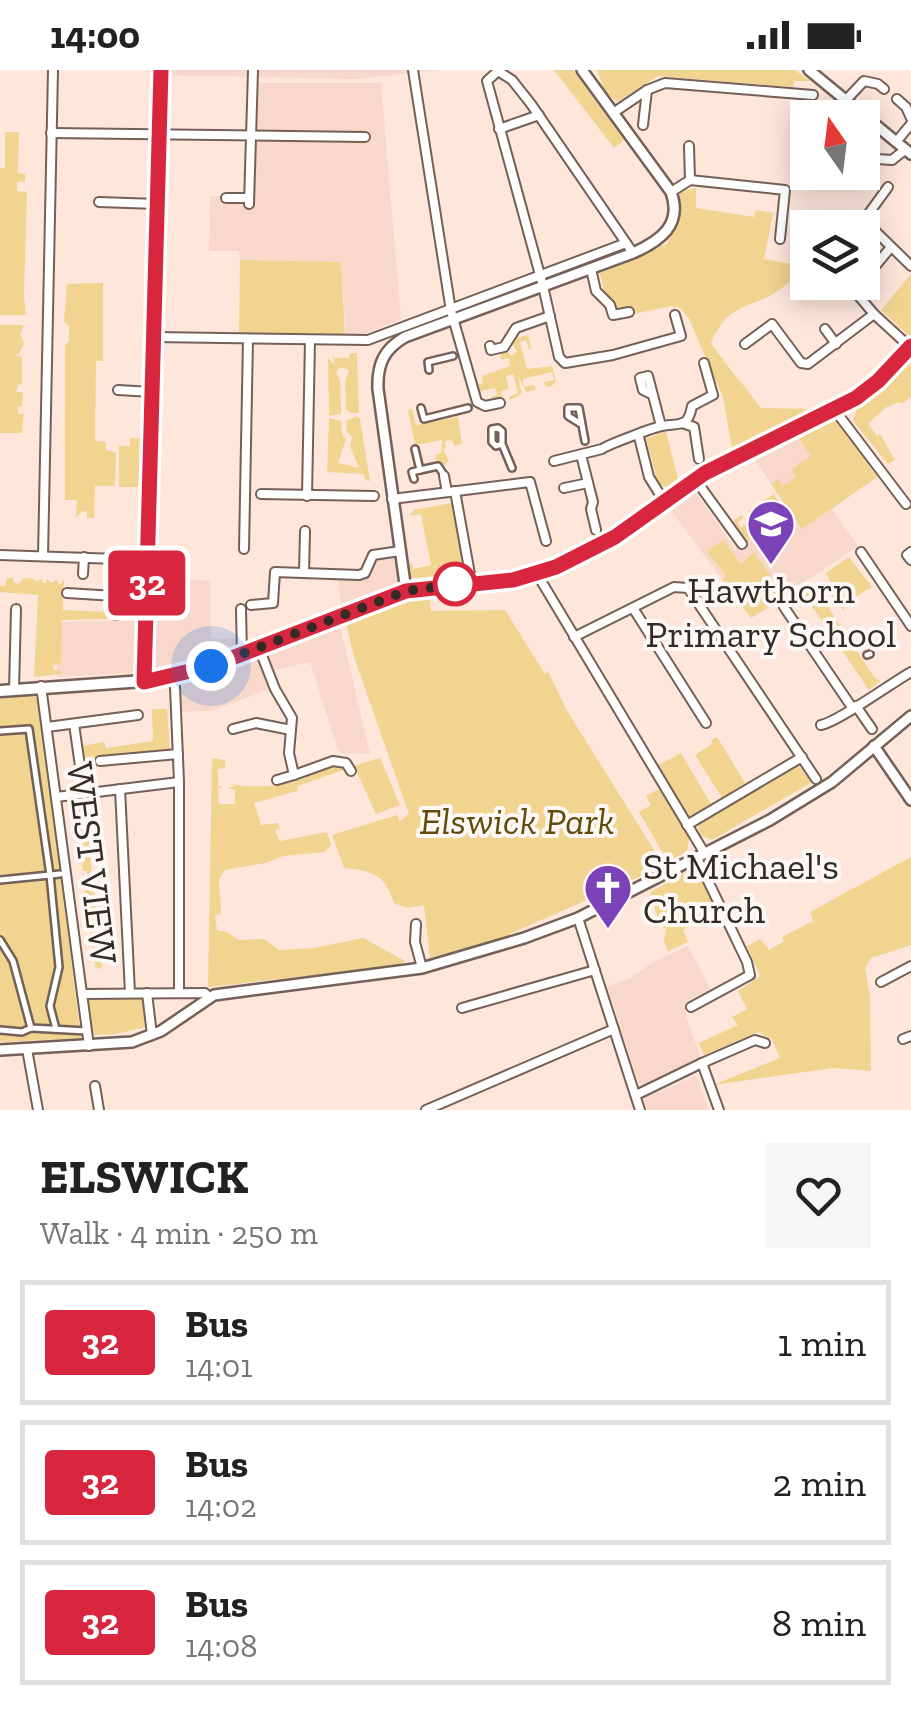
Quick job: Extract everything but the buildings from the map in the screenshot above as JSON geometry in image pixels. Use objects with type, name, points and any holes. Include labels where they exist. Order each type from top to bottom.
[{"type":"main road","points":[[0,691],[144,682],[182,674],[242,655],[406,591],[501,582],[536,574],[599,546],[695,479],[864,392],[910,346]]},
{"type":"street","points":[[43,556],[52,70]]},
{"type":"street","points":[[144,682],[161,70]]},
{"type":"street","points":[[226,198],[249,201],[253,70]]},
{"type":"street","points":[[413,70],[452,315],[480,405]]},
{"type":"street","points":[[541,282],[591,269],[651,245],[668,230],[674,216],[670,192],[582,70]]},
{"type":"street","points":[[808,70],[846,100],[864,77],[884,89]]},
{"type":"street","points":[[565,363],[558,357],[487,80],[498,71],[512,80],[538,114],[633,253]]},
{"type":"street","points":[[613,113],[647,90],[666,83],[813,95]]},
{"type":"street","points":[[644,126],[647,90]]},
{"type":"street","points":[[896,142],[911,121],[906,106],[897,98]]},
{"type":"street","points":[[499,130],[538,114]]},
{"type":"street","points":[[880,129],[908,152],[892,160],[880,159]]},
{"type":"street","points":[[51,133],[365,137]]},
{"type":"street","points":[[690,146],[690,180]]},
{"type":"street","points":[[670,192],[690,180],[785,190],[780,240]]},
{"type":"street","points":[[888,187],[864,220],[911,266]]},
{"type":"street","points":[[99,202],[157,204]]},
{"type":"street","points":[[154,337],[360,341],[452,315],[541,282],[626,243]]},
{"type":"street","points":[[880,260],[890,247]]},
{"type":"street","points":[[591,269],[596,292],[610,304],[612,314],[629,312]]},
{"type":"street","points":[[862,300],[910,346]]},
{"type":"street","points":[[745,344],[772,324],[804,364],[812,363],[874,314]]},
{"type":"street","points":[[406,591],[378,380],[385,352],[405,337],[452,315]]},
{"type":"street","points":[[565,363],[613,355],[680,336],[675,315]]},
{"type":"street","points":[[490,346],[491,350],[509,347],[516,328],[550,316]]},
{"type":"street","points":[[825,329],[836,344]]},
{"type":"street","points":[[244,549],[248,339]]},
{"type":"street","points":[[307,496],[310,340]]},
{"type":"street","points":[[430,370],[428,362],[463,353]]},
{"type":"street","points":[[563,375],[565,363]]},
{"type":"street","points":[[682,424],[692,406],[713,396],[704,363]]},
{"type":"street","points":[[118,390],[152,392]]},
{"type":"street","points":[[653,395],[661,426]]},
{"type":"street","points":[[421,408],[424,419],[500,403]]},
{"type":"street","points":[[834,408],[906,504]]},
{"type":"street","points":[[581,424],[596,530]]},
{"type":"street","points":[[554,461],[661,426],[682,424],[694,427],[699,458]]},
{"type":"street","points":[[639,436],[652,483],[664,501]]},
{"type":"street","points":[[502,444],[512,468]]},
{"type":"street","points":[[415,449],[420,470]]},
{"type":"street","points":[[414,479],[412,472],[438,466],[444,476],[470,574]]},
{"type":"street","points":[[695,479],[742,544]]},
{"type":"street","points":[[392,499],[530,482],[546,542]]},
{"type":"street","points":[[564,488],[588,483]]},
{"type":"street","points":[[256,484],[258,497],[378,495]]},
{"type":"street","points":[[593,502],[605,499]]},
{"type":"street","points":[[304,573],[305,531]]},
{"type":"street","points":[[250,604],[273,602],[275,572],[359,575],[365,574],[374,555],[400,552]]},
{"type":"street","points":[[861,552],[911,626]]},
{"type":"street","points":[[911,552],[907,555],[911,560]]},
{"type":"street","points":[[0,555],[147,560]]},
{"type":"street","points":[[82,593],[84,558]]},
{"type":"street","points":[[536,574],[687,825],[747,962],[750,974],[692,1007]]},
{"type":"street","points":[[574,636],[674,587],[688,588],[816,779]]},
{"type":"street","points":[[67,592],[115,596],[116,615]]},
{"type":"street","points":[[784,607],[872,729]]},
{"type":"street","points":[[633,608],[706,724]]},
{"type":"street","points":[[14,690],[16,609]]},
{"type":"street","points":[[241,609],[242,655]]},
{"type":"street","points":[[259,648],[290,713],[288,753],[294,775]]},
{"type":"street","points":[[821,725],[830,724],[911,672]]},
{"type":"street","name":"WEST VIEW","points":[[42,686],[89,1046]]},
{"type":"street","points":[[174,687],[179,782],[180,993]]},
{"type":"street","points":[[47,727],[138,715]]},
{"type":"street","points":[[0,1050],[132,1042],[177,1022],[208,997],[422,968],[524,938],[578,918],[770,820],[832,782],[911,716]]},
{"type":"street","points":[[110,718],[115,728]]},
{"type":"street","points":[[233,728],[256,723],[291,730]]},
{"type":"street","points":[[74,724],[84,794]]},
{"type":"street","points":[[0,731],[29,728],[59,968],[50,1006],[56,1030]]},
{"type":"street","points":[[874,746],[911,800]]},
{"type":"street","points":[[100,761],[178,754]]},
{"type":"street","points":[[687,825],[802,756]]},
{"type":"street","points":[[277,780],[333,761],[346,763],[351,772]]},
{"type":"street","points":[[56,797],[179,782]]},
{"type":"street","points":[[120,790],[130,993]]},
{"type":"street","points":[[0,880],[60,874]]},
{"type":"street","points":[[578,918],[640,1110]]},
{"type":"street","points":[[416,924],[415,942],[422,968]]},
{"type":"street","points":[[0,940],[13,961],[31,1028]]},
{"type":"street","points":[[881,982],[911,966]]},
{"type":"street","points":[[462,1008],[595,970]]},
{"type":"street","points":[[82,994],[205,992],[208,997]]},
{"type":"street","points":[[147,993],[152,1035]]},
{"type":"street","points":[[0,1030],[87,1030]]},
{"type":"street","points":[[426,1110],[614,1030]]},
{"type":"street","points":[[636,1095],[755,1040],[766,1043]]},
{"type":"street","points":[[27,1049],[38,1110]]},
{"type":"street","points":[[702,1062],[719,1110]]},
{"type":"street","points":[[95,1086],[98,1110]]},
{"type":"shaded area","points":[[164,70],[439,70],[356,79],[164,75]]},
{"type":"shaded area","points":[[255,83],[381,83],[401,319],[364,334],[346,335],[341,262],[240,260],[239,251],[209,251],[210,196],[250,196]]},
{"type":"shaded area","points":[[834,416],[877,477],[832,509],[858,546],[751,618],[669,508],[694,490],[735,549],[790,512],[753,457]]},
{"type":"shaded area","points":[[373,557],[396,558],[400,587],[337,613],[370,754],[339,753],[310,662],[265,672],[270,689],[210,711],[178,712],[177,682],[147,688],[147,672],[57,677],[59,622],[153,620],[153,578],[211,581],[211,639],[238,638],[238,656],[328,622],[325,613],[341,606],[338,578],[372,576]]},
{"type":"shaded area","points":[[688,946],[710,989],[687,1001],[686,1017],[701,1058],[643,1086],[639,1084],[607,986],[629,979],[655,961]]},
{"type":"shaded area","points":[[696,1076],[709,1110],[647,1110],[643,1098]]},
{"type":"green space","points":[[554,70],[573,70],[624,140],[614,148]]},
{"type":"green space","points":[[597,70],[795,70],[810,81],[795,81],[793,87],[658,76],[617,102],[605,91]]},
{"type":"green space","points":[[5,132],[19,132],[18,173],[25,174],[25,182],[17,182],[17,191],[27,192],[26,315],[0,315],[0,168],[5,168]]},
{"type":"green space","points":[[696,188],[696,208],[754,217],[756,210],[773,213],[764,259],[790,264],[790,282],[731,314],[711,343],[761,408],[809,409],[732,448],[723,397],[681,308],[672,306],[633,314],[630,305],[618,308],[604,292],[600,273],[667,244],[680,214],[680,192]]},
{"type":"green space","points":[[240,260],[341,262],[345,336],[239,333]]},
{"type":"green space","points":[[911,274],[911,335],[909,336],[881,310]]},
{"type":"green space","points":[[103,283],[103,361],[96,361],[95,441],[106,442],[106,450],[116,452],[115,486],[95,486],[94,518],[87,518],[87,512],[82,511],[76,518],[77,500],[65,500],[67,284]]},
{"type":"green space","points":[[0,325],[24,325],[20,334],[24,344],[19,354],[14,355],[22,357],[22,384],[16,392],[23,392],[22,406],[18,407],[18,414],[24,414],[22,433],[0,433]]},
{"type":"green space","points":[[528,335],[531,349],[526,340],[520,342],[527,369],[552,366],[556,381],[552,386],[546,387],[544,382],[554,380],[552,372],[523,379],[524,387],[534,385],[536,390],[526,392],[518,375],[522,394],[510,400],[518,393],[513,374],[506,376],[509,389],[501,391],[503,399],[492,401],[491,397],[497,395],[495,388],[478,392],[482,376],[510,366],[509,358],[501,360],[500,353],[507,351],[511,356],[517,352],[513,344],[517,338]]},
{"type":"green space","points":[[350,353],[357,353],[359,413],[346,409],[345,382],[349,370],[340,367],[336,373],[340,380],[341,414],[329,416],[328,358],[335,365],[332,354],[334,358],[349,358]]},
{"type":"green space","points":[[911,362],[911,397],[885,408],[868,424],[877,436],[880,434],[895,460],[888,464],[853,421],[858,406]]},
{"type":"green space","points":[[412,409],[416,425],[458,417],[462,444],[454,446],[452,440],[445,441],[443,450],[449,460],[444,466],[435,455],[441,453],[442,440],[415,445],[408,410]]},
{"type":"green space","points":[[357,416],[370,481],[365,480],[364,474],[327,472],[329,418],[341,421],[346,439],[338,463],[359,468],[346,421]]},
{"type":"green space","points":[[834,416],[877,477],[802,529],[771,484],[778,479],[783,486],[796,477],[792,469],[811,456],[797,435]]},
{"type":"green space","points":[[666,431],[678,480],[667,488],[658,483],[646,439]]},
{"type":"green space","points":[[130,438],[144,439],[143,487],[119,487],[119,446],[130,446]]},
{"type":"green space","points":[[774,494],[787,514],[747,541],[733,521],[742,515],[738,522],[741,527],[753,520],[748,511]]},
{"type":"green space","points":[[451,503],[465,574],[411,578],[410,564],[413,569],[431,565],[421,514],[409,516],[414,510]]},
{"type":"green space","points":[[723,540],[741,564],[754,552],[785,597],[751,618],[707,551]]},
{"type":"green space","points":[[849,557],[872,587],[848,601],[843,610],[829,593],[833,587],[826,573]]},
{"type":"green space","points":[[7,578],[18,584],[24,578],[35,582],[42,579],[43,583],[57,579],[61,584],[64,579],[63,610],[108,612],[107,619],[62,620],[61,664],[53,665],[61,674],[34,677],[38,595],[0,592]]},
{"type":"green space","points":[[814,586],[880,681],[869,690],[803,593]]},
{"type":"green space","name":"Elswick Park","points":[[430,597],[431,611],[505,610],[545,674],[548,671],[566,709],[664,866],[489,943],[430,958],[424,905],[407,908],[394,903],[382,880],[344,868],[332,835],[397,815],[400,821],[409,814],[354,657],[346,623],[401,601]]},
{"type":"green space","points":[[33,695],[38,700],[81,1038],[0,1042],[0,699]]},
{"type":"green space","points":[[152,709],[167,709],[170,751],[96,756],[97,768],[88,769],[82,746],[104,742],[106,748],[153,741]]},
{"type":"green space","points":[[717,737],[745,783],[722,798],[695,755]]},
{"type":"green space","points":[[681,753],[711,804],[689,817],[658,765]]},
{"type":"green space","points":[[212,758],[225,760],[225,768],[218,769],[218,786],[223,787],[218,789],[219,804],[235,804],[235,790],[229,788],[234,786],[230,784],[283,784],[303,779],[333,762],[346,769],[298,786],[297,791],[254,803],[261,825],[278,823],[280,828],[275,831],[280,841],[327,832],[331,845],[325,852],[283,856],[225,870],[219,879],[221,914],[215,915],[217,930],[239,940],[264,939],[279,950],[363,938],[405,961],[396,966],[208,987]]},
{"type":"green space","points":[[380,758],[400,805],[376,814],[354,766]]},
{"type":"green space","points":[[798,765],[812,782],[712,840],[700,835],[700,823]]},
{"type":"green space","points":[[659,789],[689,838],[687,851],[668,862],[639,812],[651,805],[646,796]]},
{"type":"green space","points":[[74,799],[84,799],[102,969],[95,967],[90,931],[94,930],[90,925],[92,912],[88,912],[90,901],[85,890],[87,871],[83,871],[82,863],[86,860],[81,857],[84,846],[80,844],[82,832],[78,830]]},
{"type":"green space","points":[[911,857],[911,945],[871,958],[865,968],[870,996],[871,1071],[833,1068],[713,1085],[780,1058],[772,1039],[758,1032],[704,1055],[699,1043],[738,1025],[732,1017],[747,1009],[738,991],[760,976],[747,946],[760,939],[769,950],[784,941],[782,937],[813,921],[810,912]]},
{"type":"green space","points":[[689,870],[697,872],[713,902],[683,930],[688,942],[668,951],[664,941],[666,929],[661,925],[651,892]]},
{"type":"green space","points":[[87,998],[142,999],[146,1027],[94,1035]]},
{"type":"bus line","name":"32","points":[[161,70],[144,682],[211,666],[406,591],[513,580],[572,560],[615,537],[705,473],[856,398],[911,346]]},
{"type":"place","name":"Hawthorn Primary School","points":[[771,566]]},
{"type":"place","name":"St Michael's Church","points":[[608,930]]},
{"type":"route","points":[[211,666],[372,602],[406,591],[460,584],[455,584]]}]
